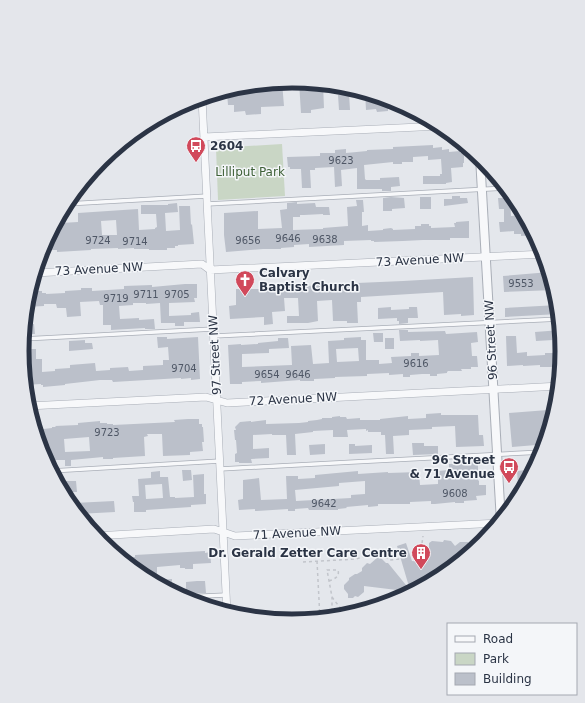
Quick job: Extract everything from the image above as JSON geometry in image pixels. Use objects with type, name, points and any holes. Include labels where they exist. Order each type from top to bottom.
[{"type":"street","name":"97 Street NW","points":[[202,104],[227,607]]},
{"type":"street","points":[[204,137],[430,127]]},
{"type":"street","name":"96 Street NW","points":[[481,167],[501,514]]},
{"type":"street","name":"73 Avenue NW","points":[[41,273],[202,264],[210,270],[537,254]]},
{"type":"street","name":"72 Avenue NW","points":[[35,406],[206,397],[227,403],[554,386]]},
{"type":"street","name":"71 Avenue NW","points":[[104,535],[214,529],[234,536],[493,522]]},
{"type":"lane","points":[[74,204],[500,188]]},
{"type":"lane","points":[[30,339],[554,319]]},
{"type":"lane","points":[[57,471],[536,452]]},
{"type":"lane","points":[[196,596],[226,595]]},
{"type":"path","points":[[412,555],[419,553],[421,550],[423,536]]},
{"type":"path","points":[[304,562],[356,559],[376,553],[390,560],[400,559]]},
{"type":"path","points":[[317,561],[320,613]]},
{"type":"path","points":[[329,581],[337,577],[339,573],[338,570],[327,570],[329,581],[332,597],[332,612]]},
{"type":"path","points":[[332,597],[342,610]]},
{"type":"green space","name":"Lilliput Park","points":[[282,144],[285,196],[218,200],[216,148]]},
{"type":"building","points":[[299,88],[323,90],[324,108],[311,110],[311,113],[301,113]]},
{"type":"building","points":[[283,89],[284,106],[261,107],[261,114],[246,115],[245,111],[234,112],[234,105],[228,105],[227,96],[258,90]]},
{"type":"building","points":[[349,94],[350,110],[339,110],[338,95]]},
{"type":"building","points":[[365,98],[388,106],[388,111],[377,112],[376,109],[366,110]]},
{"type":"building","points":[[433,145],[433,148],[442,147],[442,150],[449,149],[449,152],[464,152],[463,167],[451,168],[452,182],[446,184],[423,184],[423,176],[440,176],[440,174],[442,174],[441,159],[428,160],[428,156],[413,157],[413,162],[402,162],[402,164],[393,164],[393,162],[364,165],[366,180],[380,180],[380,178],[399,177],[400,186],[391,187],[391,191],[382,191],[382,189],[357,189],[357,168],[341,170],[342,186],[335,187],[334,167],[315,168],[315,170],[310,170],[311,188],[302,188],[301,169],[290,169],[290,167],[288,167],[287,157],[320,156],[320,153],[335,153],[335,150],[346,149],[346,153],[367,150],[393,149],[393,147]]},
{"type":"building","points":[[452,196],[467,198],[468,203],[444,206],[444,199],[452,199]]},
{"type":"building","points":[[420,197],[431,197],[431,209],[420,209]]},
{"type":"building","points":[[383,198],[404,198],[405,208],[392,209],[392,211],[383,211]]},
{"type":"building","points":[[498,198],[507,198],[510,203],[511,216],[518,215],[529,235],[521,236],[521,234],[514,234],[514,231],[500,232],[499,222],[504,222],[504,209],[499,209]]},
{"type":"building","points":[[356,200],[363,200],[364,212],[362,212],[362,226],[368,225],[368,231],[391,228],[393,230],[415,229],[415,226],[421,226],[421,224],[429,224],[431,228],[455,227],[454,223],[456,222],[469,221],[469,238],[374,242],[371,240],[344,241],[344,245],[309,247],[309,244],[294,245],[294,247],[281,249],[226,252],[224,213],[258,211],[258,229],[282,228],[280,210],[287,209],[287,203],[315,203],[316,207],[329,207],[330,215],[300,215],[300,217],[293,217],[293,230],[323,229],[348,226],[347,207],[357,206]]},
{"type":"building","points":[[177,203],[178,212],[165,213],[166,231],[180,230],[179,206],[190,206],[194,244],[178,245],[175,246],[175,248],[167,248],[167,250],[118,248],[57,252],[57,250],[49,250],[62,223],[78,222],[78,213],[138,209],[139,230],[155,229],[157,227],[156,214],[141,214],[141,205],[168,205]],"holes":[[[116,220],[117,235],[102,235],[101,221]]]},
{"type":"building","points":[[544,273],[549,290],[504,292],[503,276]]},
{"type":"building","points":[[473,277],[474,315],[444,315],[443,292],[361,297],[361,302],[357,302],[358,323],[333,321],[332,300],[317,301],[318,321],[308,323],[287,323],[287,316],[299,316],[298,298],[284,298],[285,311],[272,312],[273,324],[264,325],[264,317],[230,319],[229,306],[236,305],[236,289],[266,289],[270,290],[270,292],[285,291],[285,287],[289,286],[319,286]]},
{"type":"building","points":[[197,284],[197,298],[194,298],[195,302],[169,303],[169,316],[191,315],[191,313],[199,312],[200,322],[184,322],[184,326],[175,326],[175,323],[161,323],[160,303],[133,303],[133,305],[119,306],[120,319],[154,319],[155,329],[145,328],[111,330],[111,325],[103,325],[103,305],[100,305],[99,301],[80,302],[81,316],[67,317],[66,308],[57,308],[56,304],[44,304],[44,306],[33,307],[36,291],[42,291],[42,293],[46,294],[65,293],[65,291],[81,290],[81,288],[92,288],[92,291],[124,289],[124,286],[152,285],[152,287]]},
{"type":"building","points":[[552,305],[554,314],[505,317],[505,308]]},
{"type":"building","points":[[391,307],[391,310],[417,307],[418,318],[408,318],[408,323],[399,324],[397,318],[378,319],[378,308]]},
{"type":"building","points":[[31,324],[34,324],[35,334],[30,334]]},
{"type":"building","points":[[399,330],[408,330],[408,332],[445,331],[446,334],[477,332],[478,342],[471,343],[472,356],[477,356],[478,367],[461,369],[462,371],[448,371],[447,373],[437,374],[437,376],[422,374],[403,377],[403,374],[389,375],[389,373],[367,374],[367,376],[314,379],[314,381],[300,380],[261,383],[261,381],[230,384],[228,345],[258,344],[278,341],[278,338],[288,338],[289,348],[269,349],[269,353],[242,354],[242,367],[292,365],[291,346],[311,345],[313,364],[329,363],[328,341],[344,340],[344,338],[361,337],[361,340],[366,340],[366,360],[379,360],[379,364],[392,363],[391,357],[411,356],[411,353],[419,353],[419,356],[439,355],[438,340],[400,341]],"holes":[[[358,348],[359,361],[337,362],[336,349]]]},
{"type":"building","points":[[555,330],[555,367],[540,367],[540,365],[507,366],[506,336],[516,336],[517,353],[527,352],[527,356],[553,353],[553,340],[536,341],[535,332]]},
{"type":"building","points":[[373,333],[383,333],[383,342],[374,342]]},
{"type":"building","points":[[157,337],[167,337],[167,339],[198,337],[200,379],[191,380],[191,378],[181,378],[113,382],[112,380],[100,380],[43,387],[41,384],[31,385],[29,349],[36,349],[36,359],[42,359],[42,372],[70,368],[70,365],[95,363],[96,371],[110,370],[110,368],[128,367],[129,371],[143,370],[143,366],[163,365],[163,360],[169,360],[168,347],[158,348]]},
{"type":"building","points":[[385,338],[394,338],[394,349],[385,349]]},
{"type":"building","points":[[85,340],[85,343],[92,343],[93,349],[69,351],[69,341]]},
{"type":"building","points":[[550,409],[546,423],[543,423],[543,431],[537,449],[536,445],[512,447],[509,413]]},
{"type":"building","points":[[441,413],[441,415],[478,415],[479,435],[483,435],[484,446],[456,447],[455,426],[409,430],[409,435],[393,436],[394,454],[386,454],[385,435],[381,435],[381,432],[368,432],[366,429],[347,430],[348,437],[333,437],[333,430],[313,431],[295,434],[296,455],[287,455],[286,435],[253,435],[253,449],[269,448],[269,458],[251,459],[252,463],[235,462],[235,454],[237,453],[234,430],[236,430],[235,427],[240,422],[266,420],[266,424],[299,423],[340,416],[346,417],[347,419],[360,418],[360,420],[380,420],[408,416],[408,419],[426,418],[426,414]]},
{"type":"building","points":[[199,419],[199,424],[202,424],[203,427],[203,451],[190,452],[190,455],[163,456],[162,434],[147,434],[148,436],[144,437],[145,456],[113,459],[103,459],[103,457],[71,460],[71,466],[65,466],[65,460],[52,460],[41,429],[56,427],[55,426],[78,425],[78,423],[100,421],[100,423],[113,425],[175,422],[174,420]],"holes":[[[89,437],[90,451],[65,452],[64,439]]]},
{"type":"building","points":[[412,443],[424,443],[424,446],[438,446],[438,454],[413,455]]},
{"type":"building","points":[[325,444],[325,454],[310,455],[309,445]]},
{"type":"building","points":[[349,444],[355,444],[355,446],[372,445],[372,453],[349,454]]},
{"type":"building","points":[[478,461],[478,481],[479,480],[479,485],[486,485],[486,495],[476,496],[477,500],[464,501],[464,503],[455,502],[431,504],[431,501],[410,502],[410,504],[378,504],[378,506],[368,507],[368,505],[346,507],[347,508],[338,510],[309,510],[308,508],[295,509],[295,511],[288,511],[288,509],[257,511],[255,511],[255,509],[239,510],[238,500],[243,499],[243,480],[259,478],[261,500],[287,499],[286,476],[298,476],[298,479],[315,478],[315,475],[358,471],[358,474],[419,472],[420,485],[438,484],[438,471],[449,470],[449,464]],"holes":[[[365,481],[365,494],[351,495],[351,498],[296,501],[295,490],[339,486],[339,483]]]},
{"type":"building","points":[[182,470],[191,470],[192,480],[183,481]]},
{"type":"building","points":[[527,470],[527,472],[518,488],[517,471]]},
{"type":"building","points":[[160,471],[160,477],[168,477],[170,497],[175,498],[194,497],[193,475],[204,474],[204,494],[206,494],[206,504],[191,505],[191,507],[146,510],[146,512],[134,512],[134,502],[132,496],[139,496],[138,479],[151,478],[151,472]],"holes":[[[162,484],[163,498],[146,499],[145,485]]]},
{"type":"building","points":[[63,481],[76,481],[77,492],[69,492]]},
{"type":"building","points":[[114,501],[115,512],[84,514],[76,503]]},
{"type":"building","name":"Dr. Gerald Zetter Care Centre","points":[[444,540],[451,541],[455,546],[460,542],[468,542],[469,545],[471,545],[439,571],[409,588],[397,546],[406,543],[412,561],[425,562],[427,551],[429,549],[429,543],[432,541],[443,542]]},
{"type":"building","points":[[205,551],[205,553],[210,552],[211,563],[193,564],[193,569],[180,568],[180,565],[157,567],[157,578],[127,557],[135,557],[135,555]]},
{"type":"building","name":"Dr. Gerald Zetter Care Centre","points":[[378,557],[388,563],[409,588],[403,591],[364,586],[364,592],[358,597],[355,596],[353,598],[348,598],[344,585],[349,578],[362,571],[362,568],[367,563],[370,564]]},
{"type":"building","points":[[172,579],[172,586],[161,580]]},
{"type":"building","points":[[205,581],[206,593],[186,592],[186,582]]},
{"type":"place","name":"2604","points":[[196,163]]},
{"type":"place","name":"Calvary Baptist Church","points":[[245,297]]},
{"type":"place","name":"96 Street & 71 Avenue","points":[[509,484]]},
{"type":"place","name":"Dr. Gerald Zetter Care Centre","points":[[421,570]]}]
